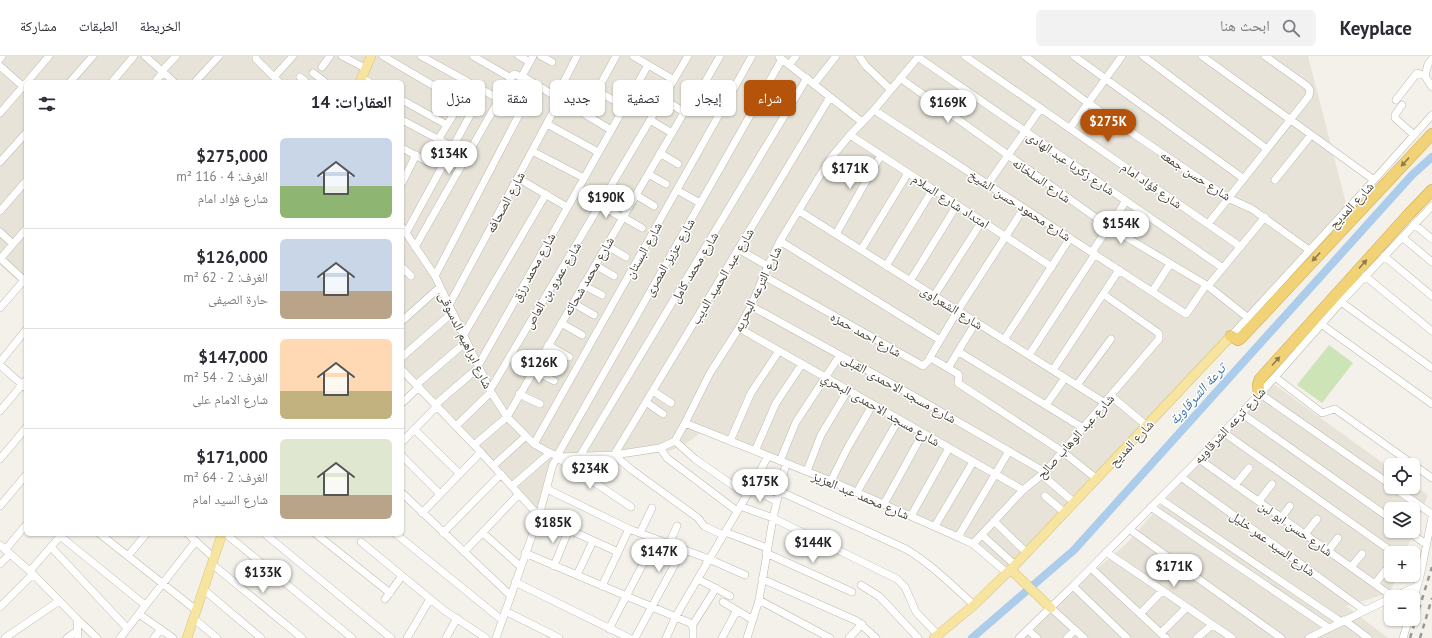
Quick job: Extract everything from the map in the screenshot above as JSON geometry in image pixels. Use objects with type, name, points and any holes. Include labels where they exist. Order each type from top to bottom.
[{"type":"highway","points":[[1231,336],[1238,340],[1241,338],[1432,134]]},
{"type":"highway","points":[[1259,393],[1258,385],[1260,379],[1432,190]]},
{"type":"main road","points":[[363,80],[365,68],[370,56]]},
{"type":"main road","name":"شارع المديح","points":[[936,636],[974,605],[1011,569],[1075,503],[1231,336]]},
{"type":"main road","points":[[187,638],[221,536]]},
{"type":"main road","points":[[1011,569],[1048,605]]},
{"type":"street","points":[[29,80],[50,56]]},
{"type":"street","points":[[72,80],[93,56]]},
{"type":"street","points":[[114,80],[134,56]]},
{"type":"street","points":[[145,56],[172,80]]},
{"type":"street","points":[[157,80],[176,56]]},
{"type":"street","points":[[196,80],[219,56]]},
{"type":"street","points":[[255,56],[256,59],[277,79],[293,56]]},
{"type":"street","points":[[322,67],[330,56]]},
{"type":"street","points":[[342,56],[365,68]]},
{"type":"street","points":[[383,56],[461,103],[438,140]]},
{"type":"street","points":[[420,56],[493,96]]},
{"type":"street","points":[[473,56],[511,78],[514,74],[522,76],[528,80]]},
{"type":"street","points":[[519,56],[531,59],[522,76]]},
{"type":"street","points":[[541,56],[552,62]]},
{"type":"street","name":"شارع الصحافه","points":[[566,80],[577,56]]},
{"type":"street","points":[[613,100],[599,92],[598,88],[616,56]]},
{"type":"street","points":[[633,56],[674,80]]},
{"type":"street","name":"شارع عمرو بن العاص","points":[[674,80],[688,56]]},
{"type":"street","name":"شارع محمد شحاته","points":[[706,80],[720,56]]},
{"type":"street","name":"شارع البستان","points":[[534,444],[752,56]]},
{"type":"street","points":[[790,65],[796,56]]},
{"type":"street","points":[[814,84],[836,56]]},
{"type":"street","points":[[859,56],[866,66],[890,89]]},
{"type":"street","name":"شارع فؤاد امام","points":[[964,56],[1241,247]]},
{"type":"street","name":"شارع حسن جمعه","points":[[1025,56],[1088,103],[1228,198],[1252,209],[1309,250]]},
{"type":"street","points":[[1074,56],[1244,179]]},
{"type":"street","points":[[1070,128],[1122,56]]},
{"type":"street","points":[[1143,56],[1267,149]]},
{"type":"street","points":[[1202,56],[1374,180]]},
{"type":"street","points":[[1208,224],[1310,93],[1308,86],[1265,56]]},
{"type":"street","points":[[780,57],[862,122]]},
{"type":"street","name":"شارع عزيز المصرى","points":[[556,456],[700,204],[780,57]]},
{"type":"street","name":"شارع الترعه البحريه","points":[[675,441],[710,373],[739,328],[751,306],[780,241],[830,159],[874,110],[918,57]]},
{"type":"street","name":"شارع زكريا عبد الهادى","points":[[918,57],[1223,268]]},
{"type":"street","points":[[1425,76],[1428,64],[1432,59]]},
{"type":"street","name":"شارع محمد رزق","points":[[639,80],[648,65]]},
{"type":"street","points":[[0,66],[24,84]]},
{"type":"street","points":[[313,73],[322,80]]},
{"type":"street","points":[[1396,100],[1416,74],[1419,73],[1425,76],[1432,87]]},
{"type":"street","name":"شارع محمد كامل","points":[[580,456],[807,78]]},
{"type":"street","name":"شارع السلخانه","points":[[900,78],[1108,227],[1207,286],[1247,317]]},
{"type":"street","points":[[0,113],[24,86]]},
{"type":"street","name":"شارع عبد الحميد الديب","points":[[614,455],[830,97]]},
{"type":"street","points":[[404,101],[447,125]]},
{"type":"street","points":[[1402,105],[1394,118],[1414,135]]},
{"type":"street","points":[[988,184],[1041,108]]},
{"type":"street","points":[[415,247],[493,110]]},
{"type":"street","name":"شارع محمود حسن الشيخ","points":[[874,110],[1186,314],[1207,286]]},
{"type":"street","name":"شارع المديح","points":[[1231,336],[1432,115]]},
{"type":"street","points":[[404,230],[453,148],[470,116]]},
{"type":"street","points":[[435,276],[519,116]]},
{"type":"street","name":"شارع الصحافه","points":[[450,305],[550,116]]},
{"type":"street","points":[[588,116],[611,130]]},
{"type":"street","name":"شارع محمد رزق","points":[[478,366],[619,116]]},
{"type":"street","name":"شارع عمرو بن العاص","points":[[456,426],[490,391],[652,116]]},
{"type":"street","name":"شارع محمد شحاته","points":[[507,417],[682,116]]},
{"type":"street","points":[[650,120],[672,133]]},
{"type":"street","points":[[404,121],[453,148]]},
{"type":"street","points":[[547,124],[598,152]]},
{"type":"street","name":"امتداد شارع السلام","points":[[850,135],[1052,266]]},
{"type":"street","points":[[1275,180],[1311,135]]},
{"type":"street","points":[[0,162],[24,136]]},
{"type":"street","points":[[404,149],[428,162]]},
{"type":"street","points":[[532,151],[584,178]]},
{"type":"street","points":[[660,154],[678,164]]},
{"type":"street","points":[[404,179],[416,155]]},
{"type":"street","points":[[836,234],[881,156]]},
{"type":"street","points":[[861,250],[908,173]]},
{"type":"street","points":[[648,174],[666,184]]},
{"type":"street","points":[[518,178],[567,207]]},
{"type":"street","points":[[0,211],[24,184]]},
{"type":"street","points":[[886,266],[933,189]]},
{"type":"street","points":[[677,190],[700,204]]},
{"type":"street","points":[[404,401],[465,339],[546,194]]},
{"type":"street","points":[[636,195],[654,206]]},
{"type":"street","points":[[1029,355],[1126,200]]},
{"type":"street","points":[[600,205],[642,228]]},
{"type":"street","points":[[910,280],[957,205]]},
{"type":"street","name":"شارع ترعه الشرقاويه","points":[[1019,638],[1028,630],[1048,605],[1073,586],[1199,459],[1341,302],[1432,206]]},
{"type":"street","points":[[1024,208],[958,310],[929,359],[931,358],[959,375],[958,383],[1063,452],[1097,479]]},
{"type":"street","name":"شارع الشعراوى","points":[[799,211],[1105,403]]},
{"type":"street","points":[[1207,286],[1265,218]]},
{"type":"street","points":[[934,296],[982,221]]},
{"type":"street","points":[[1414,224],[1432,239]]},
{"type":"street","name":"شارع ابراهيم الدسوقى","points":[[404,230],[435,276],[490,391],[507,417],[534,444],[556,456],[631,507]]},
{"type":"street","points":[[24,231],[0,258],[24,279]]},
{"type":"street","points":[[0,232],[13,244]]},
{"type":"street","points":[[1402,237],[1432,262]]},
{"type":"street","points":[[1004,340],[1070,238]]},
{"type":"street","points":[[780,241],[940,340]]},
{"type":"street","points":[[606,245],[626,256]]},
{"type":"street","points":[[738,249],[768,266]]},
{"type":"street","points":[[1384,256],[1432,296]]},
{"type":"street","points":[[1152,292],[1170,264]]},
{"type":"street","points":[[595,265],[614,276]]},
{"type":"street","points":[[404,269],[411,276]]},
{"type":"street","points":[[1054,370],[1119,270]]},
{"type":"street","name":"شارع احمد حمزه","points":[[764,276],[923,366],[929,359]]},
{"type":"street","points":[[1365,276],[1432,330]]},
{"type":"street","points":[[0,308],[24,281]]},
{"type":"street","points":[[583,285],[602,295]]},
{"type":"street","points":[[404,319],[440,287]]},
{"type":"street","name":"شارع عبد الوهاب صالح","points":[[973,544],[1023,490],[1044,474],[1158,341],[1159,337],[1156,332],[1103,294]]},
{"type":"street","points":[[1341,302],[1432,368]]},
{"type":"street","points":[[573,303],[594,315]]},
{"type":"street","name":"شارع مسجد الاحمدى القبلى","points":[[751,306],[905,390],[1009,451],[1044,474],[1075,503]]},
{"type":"street","points":[[404,355],[452,313]]},
{"type":"street","points":[[948,368],[976,322]]},
{"type":"street","points":[[561,323],[582,335]]},
{"type":"street","points":[[1321,324],[1432,404]]},
{"type":"street","name":"شارع مسجد الاحمدى البحري","points":[[739,328],[1023,490]]},
{"type":"street","points":[[0,362],[24,332]]},
{"type":"street","points":[[1077,385],[1111,339]]},
{"type":"street","points":[[548,345],[569,357]]},
{"type":"street","points":[[730,441],[751,393],[779,351]]},
{"type":"street","points":[[959,352],[1083,428]]},
{"type":"street","points":[[747,638],[759,600],[766,551],[783,462],[796,422],[840,355]]},
{"type":"street","points":[[755,451],[776,403],[802,364]]},
{"type":"street","points":[[0,365],[24,383]]},
{"type":"street","points":[[404,440],[436,405],[478,366]]},
{"type":"street","points":[[533,370],[554,381]]},
{"type":"street","points":[[404,372],[481,452],[539,516],[618,552]]},
{"type":"street","points":[[1274,377],[1322,413],[1335,409],[1432,478]]},
{"type":"street","points":[[1046,405],[1065,378]]},
{"type":"street","points":[[0,410],[24,385]]},
{"type":"street","points":[[806,471],[821,435],[848,390]]},
{"type":"street","points":[[653,391],[671,403]]},
{"type":"street","points":[[1259,393],[1384,480]]},
{"type":"street","points":[[520,394],[540,404]]},
{"type":"street","points":[[1111,396],[1147,426]]},
{"type":"street","points":[[646,402],[663,414]]},
{"type":"street","points":[[831,481],[848,447],[873,404]]},
{"type":"street","points":[[1241,412],[1384,514]]},
{"type":"street","points":[[474,445],[507,417]]},
{"type":"street","points":[[857,492],[899,419]]},
{"type":"street","name":"شارع محمد عبد العزيز","points":[[685,423],[831,481],[935,526],[973,544],[1011,569]]},
{"type":"street","points":[[414,429],[460,474]]},
{"type":"street","points":[[0,459],[24,430]]},
{"type":"street","points":[[1223,432],[1384,546]]},
{"type":"street","points":[[884,504],[923,433]]},
{"type":"street","points":[[494,466],[526,436]]},
{"type":"street","points":[[512,486],[556,456],[614,455],[660,448],[675,441],[695,459],[749,492],[776,501]]},
{"type":"street","points":[[660,448],[667,458],[739,508],[772,518],[897,579],[905,587],[916,612],[936,636]]},
{"type":"street","points":[[910,516],[949,448]]},
{"type":"street","points":[[958,537],[1009,451]]},
{"type":"street","points":[[422,513],[481,452]]},
{"type":"street","points":[[614,455],[698,518],[704,526],[766,551],[852,592]]},
{"type":"street","points":[[496,638],[539,516],[556,456]]},
{"type":"street","points":[[666,638],[676,616],[749,492],[768,456]]},
{"type":"street","points":[[404,458],[440,494]]},
{"type":"street","name":"شارع حسن ابو لبن","points":[[1199,459],[1384,590]]},
{"type":"street","points":[[935,526],[973,462]]},
{"type":"street","points":[[1235,485],[1248,468]]},
{"type":"street","points":[[443,532],[501,474]]},
{"type":"street","points":[[0,506],[24,477]]},
{"type":"street","name":"شارع السيد عمر خليل","points":[[1181,477],[1364,610]]},
{"type":"street","points":[[1259,502],[1272,484]]},
{"type":"street","points":[[547,489],[629,529],[709,559],[746,575]]},
{"type":"street","points":[[778,491],[906,549],[936,570],[974,605]]},
{"type":"street","points":[[464,552],[519,494]]},
{"type":"street","points":[[1403,494],[1432,514]]},
{"type":"street","points":[[404,495],[511,596]]},
{"type":"street","points":[[1045,496],[1065,513]]},
{"type":"street","points":[[1160,499],[1368,638]]},
{"type":"street","points":[[1281,518],[1290,506]]},
{"type":"street","points":[[1151,507],[1328,628]]},
{"type":"street","points":[[640,533],[652,508]]},
{"type":"street","points":[[1416,590],[1432,517]]},
{"type":"street","points":[[1305,534],[1317,518]]},
{"type":"street","points":[[994,521],[1027,552]]},
{"type":"street","points":[[669,544],[677,526]]},
{"type":"street","points":[[0,564],[5,550],[24,527]]},
{"type":"street","points":[[554,566],[569,529]]},
{"type":"street","points":[[602,586],[629,529]]},
{"type":"street","points":[[1129,529],[1281,638]]},
{"type":"street","points":[[483,533],[521,567]]},
{"type":"street","points":[[982,535],[1011,569]]},
{"type":"street","points":[[0,608],[32,572],[60,536]]},
{"type":"street","points":[[62,536],[145,605]]},
{"type":"street","points":[[103,536],[162,584],[195,614],[217,638]]},
{"type":"street","points":[[128,556],[144,536]]},
{"type":"street","points":[[190,536],[213,561],[302,638]]},
{"type":"street","points":[[228,536],[352,638]]},
{"type":"street","points":[[267,536],[391,638]]},
{"type":"street","points":[[318,536],[388,596],[402,576]]},
{"type":"street","points":[[398,536],[502,620]]},
{"type":"street","points":[[1328,551],[1338,538]]},
{"type":"street","points":[[1418,538],[1427,545]]},
{"type":"street","points":[[609,629],[656,539]]},
{"type":"street","points":[[120,638],[196,541]]},
{"type":"street","points":[[577,575],[593,541]]},
{"type":"street","points":[[361,542],[430,599],[486,638]]},
{"type":"street","points":[[51,547],[127,628]]},
{"type":"street","points":[[635,638],[683,549]]},
{"type":"street","points":[[5,550],[32,572],[97,638]]},
{"type":"street","points":[[1106,552],[1232,638]]},
{"type":"street","points":[[525,553],[676,616],[690,623],[692,626]]},
{"type":"street","points":[[1352,568],[1362,554]]},
{"type":"street","points":[[1091,568],[1164,636],[1186,608]]},
{"type":"street","points":[[1375,584],[1384,572]]},
{"type":"street","points":[[698,579],[730,596]]},
{"type":"street","points":[[762,580],[862,624],[876,638]]},
{"type":"street","points":[[515,582],[629,638]]},
{"type":"street","points":[[861,585],[880,597],[918,638]]},
{"type":"street","points":[[1073,586],[1127,638]]},
{"type":"street","points":[[1408,590],[1417,586]]},
{"type":"street","points":[[693,638],[692,626],[716,588]]},
{"type":"street","points":[[203,589],[261,638]]},
{"type":"street","points":[[1140,614],[1162,591]]},
{"type":"street","points":[[407,638],[430,599]]},
{"type":"street","points":[[759,600],[830,638]]},
{"type":"street","points":[[5,638],[59,601]]},
{"type":"street","points":[[1309,638],[1384,601]]},
{"type":"street","points":[[723,602],[753,620]]},
{"type":"street","points":[[1048,605],[1084,638]]},
{"type":"street","points":[[722,638],[737,610]]},
{"type":"street","points":[[505,611],[559,638]]},
{"type":"street","points":[[139,614],[173,638]]},
{"type":"street","points":[[446,638],[456,618]]},
{"type":"street","points":[[67,638],[78,635],[77,619]]},
{"type":"street","points":[[849,638],[862,624]]},
{"type":"street","points":[[1197,638],[1212,625]]},
{"type":"street","points":[[1403,638],[1407,626]]},
{"type":"street","points":[[154,638],[161,629]]},
{"type":"street","points":[[1028,630],[1037,638]]},
{"type":"street","points":[[1067,638],[1075,630]]},
{"type":"shaded area","points":[[0,56],[1308,56],[1347,207],[1012,575],[976,543],[702,428],[700,433],[691,440],[670,451],[614,459],[553,460],[538,516],[404,379],[404,80],[24,80],[24,286],[0,265]]},
{"type":"shaded area","points":[[1271,382],[1384,464],[1384,494],[1420,494],[1420,490],[1428,495],[1420,515],[1420,502],[1384,502],[1384,538],[1411,538],[1408,546],[1384,546],[1384,582],[1394,582],[1391,590],[1384,590],[1384,595],[1346,606],[1388,638],[1014,638],[1124,546]]},
{"type":"green space","points":[[1329,345],[1353,363],[1322,403],[1297,385]]},
{"type":"waterway","name":"ترعة الشرقاوية","points":[[972,638],[1074,550],[1412,175],[1432,157]]},
{"type":"railway","points":[[1410,638],[1432,567]]},
{"type":"railway","points":[[1420,638],[1432,598]]}]
